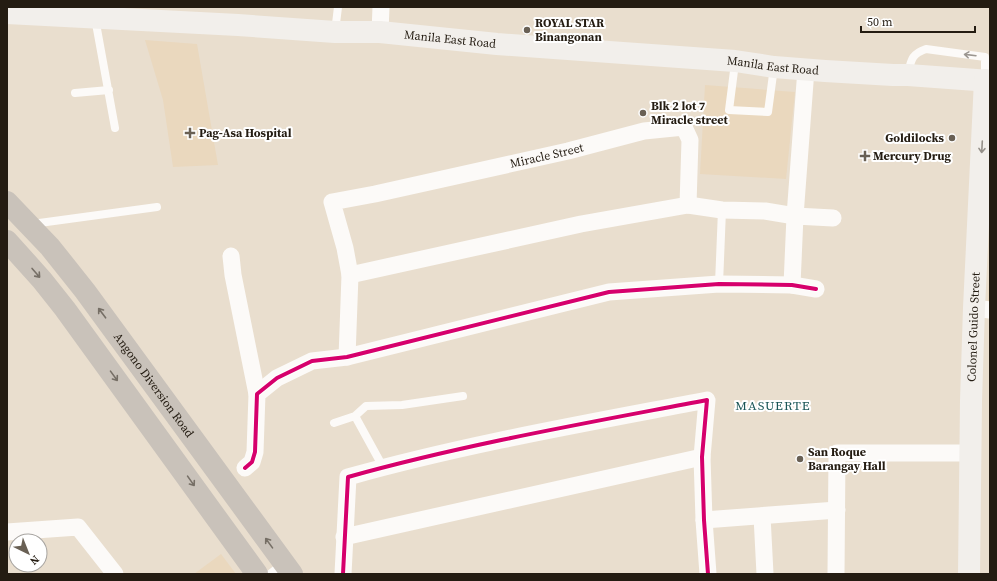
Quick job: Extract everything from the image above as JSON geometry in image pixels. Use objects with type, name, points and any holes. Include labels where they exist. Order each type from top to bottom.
[{"type":"main road","name":"Manila East Road","points":[[7,13],[95,12],[335,32],[380,32],[497,44],[735,61],[774,67],[988,81]]},
{"type":"main road","name":"Colonel Guido Street","points":[[970,574],[971,453],[982,309],[988,81]]},
{"type":"main road","name":"Angono Diversion Road","points":[[7,202],[50,247],[95,304],[282,570]]},
{"type":"main road","points":[[29,225],[8,243],[42,280],[70,315],[257,574]]},
{"type":"street","points":[[380,32],[381,7]]},
{"type":"street","points":[[792,285],[795,216],[806,69]]},
{"type":"street","name":"Miracle Street","points":[[350,274],[345,248],[332,202],[375,194],[568,151],[644,131],[684,127],[690,140],[688,205]]},
{"type":"street","points":[[347,357],[350,274],[581,224],[688,205],[722,210],[765,211],[795,216],[833,218]]},
{"type":"street","points":[[231,256],[233,275],[257,394],[255,452],[252,462],[244,468]]},
{"type":"street","points":[[257,394],[277,378],[312,361],[347,357],[608,292],[720,284],[792,285],[816,289]]},
{"type":"street","points":[[343,574],[348,477],[383,467],[545,431],[707,400],[702,457],[704,520],[708,574]]},
{"type":"street","points":[[836,574],[837,453],[971,453]]},
{"type":"street","points":[[344,537],[702,457]]},
{"type":"street","points":[[704,520],[837,510]]},
{"type":"street","points":[[762,516],[765,574]]},
{"type":"street","points":[[7,532],[78,527],[115,574]]},
{"type":"lane","points":[[335,32],[338,7]]},
{"type":"lane","points":[[95,12],[115,128]]},
{"type":"lane","points":[[735,61],[729,110],[768,112],[774,67]]},
{"type":"lane","points":[[75,93],[109,90]]},
{"type":"lane","points":[[29,225],[158,206]]},
{"type":"lane","points":[[720,284],[722,210]]},
{"type":"lane","points":[[334,423],[355,416],[366,406],[402,405],[463,396]]},
{"type":"lane","points":[[355,416],[383,467]]},
{"type":"shaded area","name":"Pag-Asa Hospital","points":[[145,40],[197,44],[218,165],[173,167],[163,100]]},
{"type":"shaded area","points":[[705,85],[795,92],[786,179],[700,174]]},
{"type":"shaded area","points":[[990,246],[990,302],[988,302]]},
{"type":"shaded area","points":[[221,554],[236,574],[194,574]]},
{"type":"cycle path","points":[[245,468],[252,462],[255,452],[257,394],[277,378],[312,361],[347,357],[609,292],[719,284],[792,285],[816,289]]},
{"type":"cycle path","points":[[343,574],[348,477],[482,444],[707,400],[702,457],[704,520],[708,574]]},
{"type":"place","name":"ROYAL STAR Binangonan","points":[[527,30]]},
{"type":"place","name":"Blk 2 lot 7 Miracle street","points":[[643,113]]},
{"type":"place","name":"Pag-Asa Hospital","points":[[190,133]]},
{"type":"place","name":"Goldilocks","points":[[952,138]]},
{"type":"place","name":"Mercury Drug","points":[[865,156]]},
{"type":"place","name":"San Roque Barangay Hall","points":[[800,459]]},
{"type":"district","name":"MASUERTE","points":[[773,405]]}]
